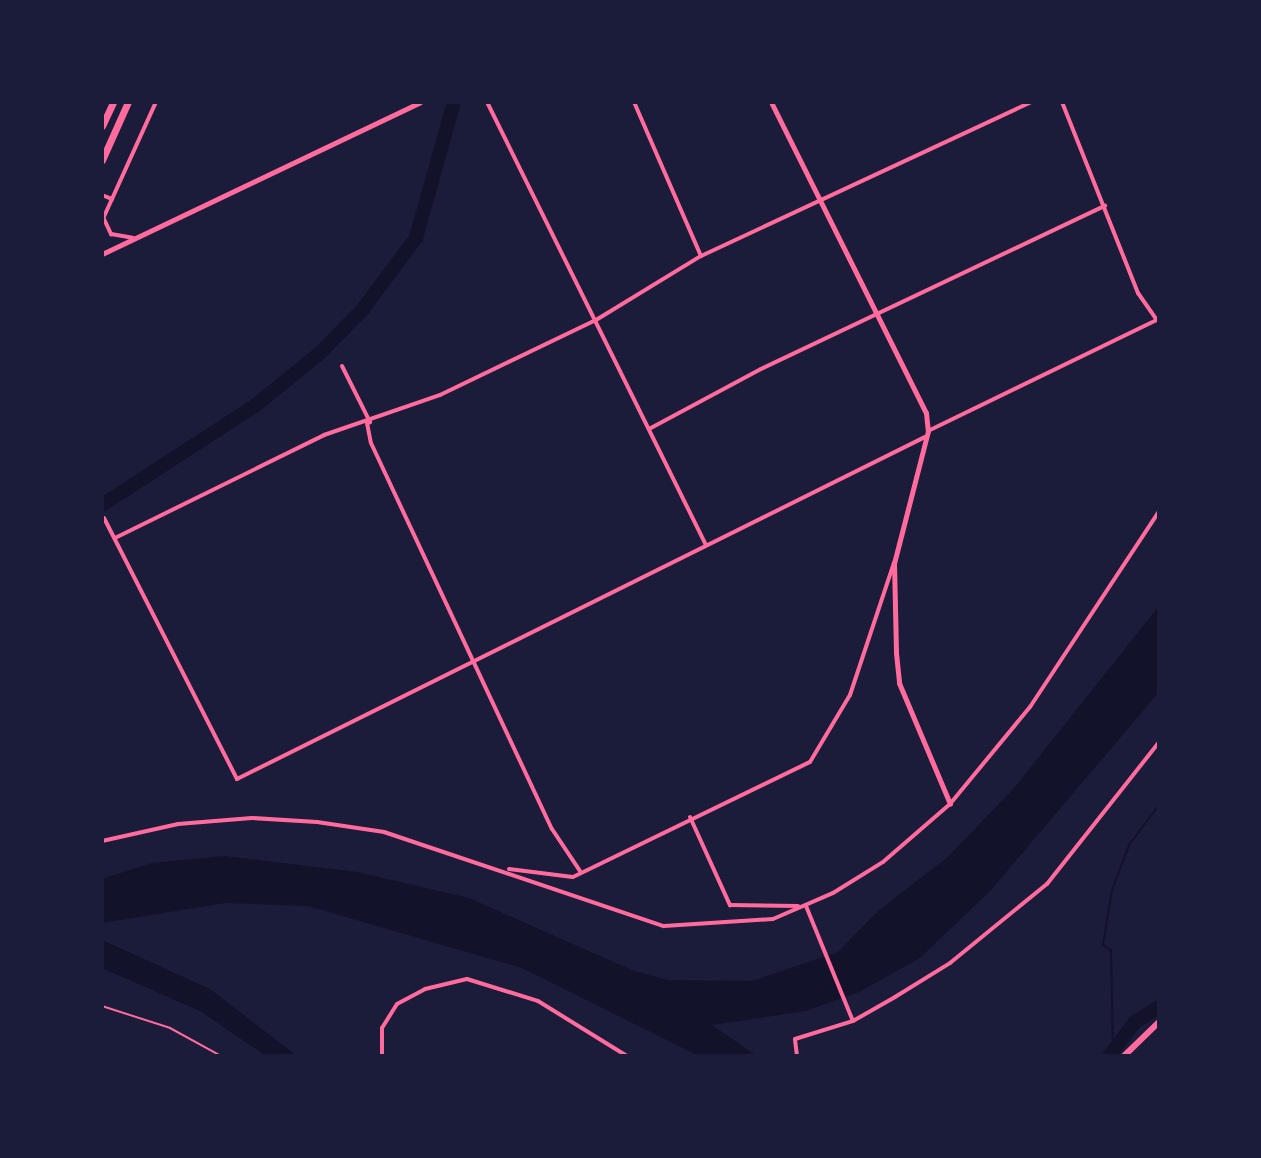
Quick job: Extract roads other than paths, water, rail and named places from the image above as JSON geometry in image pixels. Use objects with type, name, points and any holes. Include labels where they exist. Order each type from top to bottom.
[{"type":"highway","points":[[102,126],[113,102]]},
{"type":"highway","points":[[102,160],[128,102]]},
{"type":"main road","points":[[1124,1056],[1159,1022]]},
{"type":"street","points":[[133,238],[111,234],[103,219],[156,102]]},
{"type":"street","points":[[102,254],[420,102]]},
{"type":"street","points":[[487,102],[706,545]]},
{"type":"street","points":[[634,102],[701,256]]},
{"type":"street","points":[[497,866],[573,877],[690,817],[810,762],[850,695],[894,563],[927,434],[924,406],[771,102]]},
{"type":"street","points":[[115,538],[324,435],[368,423],[596,320],[701,256],[1031,102]]},
{"type":"street","points":[[104,518],[237,779],[1158,320],[1138,293],[1062,102]]},
{"type":"street","points":[[102,195],[112,199]]},
{"type":"street","points":[[649,429],[877,314],[1105,206]]},
{"type":"street","points":[[342,366],[472,660],[552,829],[580,871]]},
{"type":"street","points":[[102,841],[178,824],[252,818],[317,822],[384,832],[497,866],[664,926],[773,919],[806,905],[883,862],[950,804],[1030,707],[1159,511]]},
{"type":"street","points":[[894,563],[899,683],[950,804]]},
{"type":"street","points":[[797,1056],[795,1039],[853,1021],[950,963],[1047,884],[1159,742]]},
{"type":"street","points":[[690,817],[730,905],[771,909],[806,905]]},
{"type":"street","points":[[806,905],[853,1021]]},
{"type":"street","points":[[382,1056],[382,1028],[397,1004],[425,989],[467,979],[538,1001],[627,1056]]},
{"type":"waterway","points":[[102,505],[256,405],[319,354],[363,309],[416,238],[454,102]]},
{"type":"waterway","points":[[1113,1048],[1111,950],[1103,945],[1112,890],[1129,845],[1159,805]]},
{"type":"waterway","points":[[1109,1056],[1135,1022],[1159,1007]]}]
